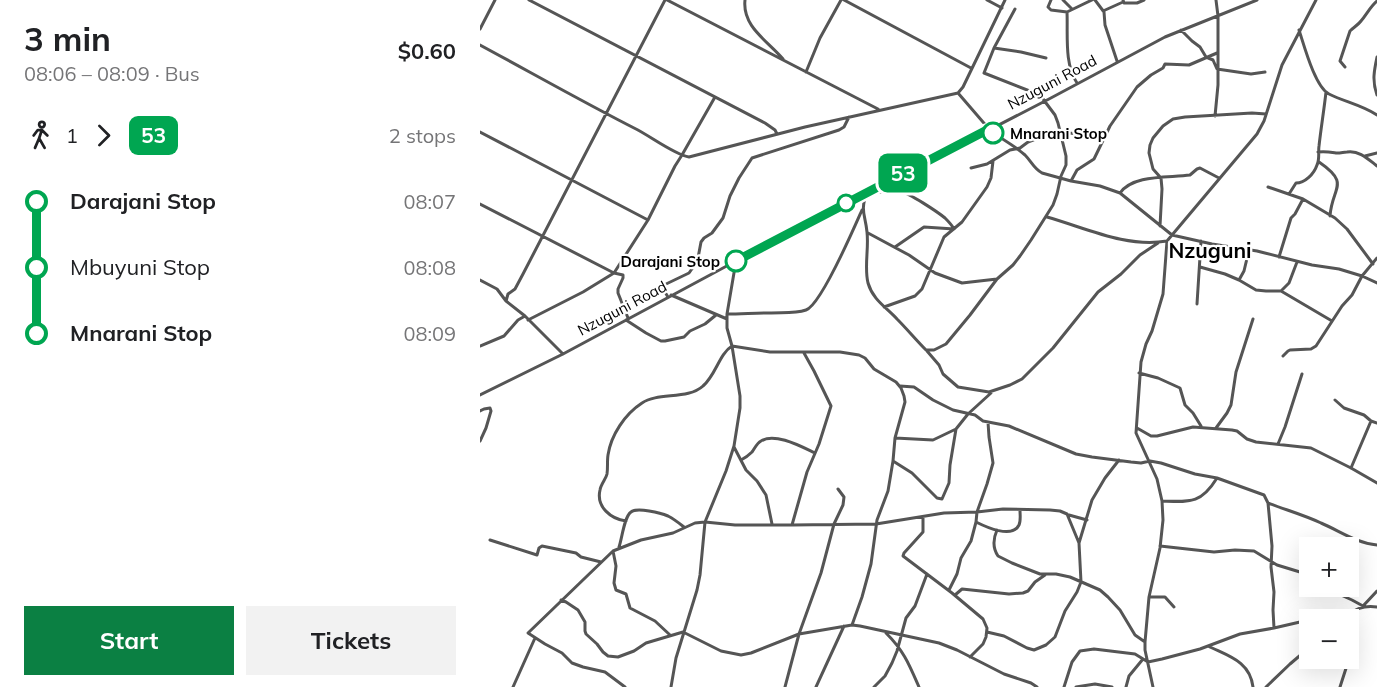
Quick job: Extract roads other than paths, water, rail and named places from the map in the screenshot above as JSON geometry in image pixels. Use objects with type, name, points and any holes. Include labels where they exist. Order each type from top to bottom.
[{"type":"street","points":[[480,28],[495,0]]},
{"type":"street","points":[[528,0],[765,123],[778,135]]},
{"type":"street","points":[[506,301],[508,294],[515,289],[524,274],[666,0],[880,110]]},
{"type":"street","points":[[745,0],[745,11],[753,28],[785,61]]},
{"type":"street","points":[[806,72],[820,38],[842,0],[971,68]]},
{"type":"street","points":[[987,0],[1002,8]]},
{"type":"street","points":[[480,45],[682,155],[692,157],[805,127],[958,93],[1005,0]]},
{"type":"street","points":[[1051,0],[1048,7],[1050,10],[1067,12],[1094,0],[1103,11],[1105,25],[1117,61]]},
{"type":"street","points":[[1063,0],[1072,9]]},
{"type":"street","points":[[1103,11],[1124,1],[1137,3],[1144,0]]},
{"type":"street","points":[[1215,116],[1218,85],[1216,0]]},
{"type":"street","name":"Nzuguni Road","points":[[480,395],[563,354],[867,191],[1164,37],[1257,0]]},
{"type":"street","points":[[1153,687],[1145,642],[1149,597],[1160,546],[1163,520],[1162,501],[1157,479],[1140,443],[1136,428],[1139,373],[1163,294],[1167,241],[1257,134],[1282,65],[1316,0]]},
{"type":"street","points":[[1345,67],[1340,61],[1350,31],[1360,23],[1367,10],[1377,1]]},
{"type":"street","points":[[926,350],[934,350],[946,344],[997,279],[1020,256],[1047,216],[1066,165],[1057,118],[1040,95],[984,73],[994,48],[1015,9]]},
{"type":"street","points":[[1067,12],[1069,63],[1077,83]]},
{"type":"street","points":[[1181,30],[1200,47],[1206,57],[1213,60],[1217,69]]},
{"type":"street","points":[[1299,30],[1306,54],[1326,92],[1377,115]]},
{"type":"street","points":[[994,48],[1046,58]]},
{"type":"street","points":[[1071,182],[1077,170],[1094,159],[1105,134],[1137,87],[1163,68],[1165,64],[1189,64],[1217,53]]},
{"type":"street","points":[[1377,57],[1373,75],[1377,95]]},
{"type":"street","points":[[1217,69],[1251,74],[1264,72]]},
{"type":"street","points":[[1289,194],[1296,183],[1308,178],[1319,162],[1318,152],[1326,92]]},
{"type":"street","points":[[958,93],[988,130],[1026,156],[1037,171],[1071,182],[1100,186],[1120,194],[1172,235],[1339,269],[1362,276],[1377,284]]},
{"type":"street","points":[[528,320],[583,292],[614,273],[648,220],[675,166],[715,97]]},
{"type":"street","points":[[1160,225],[1161,178],[1153,169],[1150,156],[1150,145],[1157,132],[1169,121],[1177,118],[1266,114]]},
{"type":"street","points":[[849,117],[844,127],[839,130],[752,158],[730,196],[723,218],[701,242],[694,266],[685,275],[664,285],[663,290],[669,296],[716,315],[808,310],[826,283],[850,237],[863,209],[867,191],[906,193],[940,214],[954,230]]},
{"type":"street","points":[[480,132],[648,220]]},
{"type":"street","points":[[971,168],[993,161],[1010,150],[1041,137],[1060,133],[1105,134]]},
{"type":"street","points":[[1318,152],[1348,152],[1365,156],[1377,166]]},
{"type":"street","points":[[1365,156],[1377,153]]},
{"type":"street","points":[[884,307],[918,295],[924,287],[944,237],[962,222],[987,187],[991,178],[993,161]]},
{"type":"street","points":[[1319,162],[1333,172],[1337,180],[1338,189],[1330,216]]},
{"type":"street","points":[[1120,194],[1130,184],[1143,180],[1190,175],[1200,168],[1220,179]]},
{"type":"street","points":[[1268,188],[1303,199],[1330,216],[1347,229],[1373,264]]},
{"type":"street","points":[[1279,257],[1291,218],[1303,199]]},
{"type":"street","points":[[480,204],[620,274],[624,278],[618,292],[627,319],[661,341],[684,337],[690,330],[705,324],[716,315]]},
{"type":"street","points":[[863,209],[868,233],[868,283],[874,297],[939,364],[943,374],[957,386],[992,392]]},
{"type":"street","points":[[1047,216],[1112,238],[1158,243],[1167,241]]},
{"type":"street","points":[[895,247],[924,227],[954,230]]},
{"type":"street","points":[[868,233],[938,274],[963,283],[997,279]]},
{"type":"street","points":[[1197,304],[1201,241]]},
{"type":"street","points":[[895,438],[933,440],[956,429],[968,414],[992,392],[1022,379],[1065,335],[1098,292],[1140,255],[1158,243]]},
{"type":"street","points":[[1239,280],[1250,250]]},
{"type":"street","points":[[1283,356],[1290,350],[1311,350],[1316,346],[1342,306],[1352,295],[1362,276],[1377,258]]},
{"type":"street","points":[[671,687],[676,658],[700,575],[705,522],[734,446],[741,396],[727,316],[736,261]]},
{"type":"street","points":[[1281,291],[1289,283],[1297,262]]},
{"type":"street","points":[[1200,267],[1225,274],[1256,290],[1281,291],[1332,321]]},
{"type":"street","points":[[480,280],[497,289],[506,301],[525,316],[563,354]]},
{"type":"street","points":[[480,346],[504,336],[518,320],[525,316]]},
{"type":"street","points":[[1215,428],[1231,405],[1236,372],[1253,319]]},
{"type":"street","points":[[626,521],[612,517],[604,509],[599,499],[600,489],[607,475],[609,451],[615,433],[630,414],[645,401],[702,388],[726,351],[732,346],[770,352],[840,352],[862,356],[872,368],[896,382],[905,402],[895,438],[888,491],[876,524],[872,564],[852,625]]},
{"type":"street","points":[[792,525],[807,472],[830,410],[830,403],[804,353]]},
{"type":"street","points":[[1139,373],[1158,378],[1180,388],[1184,403],[1203,428]]},
{"type":"street","points":[[1278,444],[1302,374]]},
{"type":"street","points":[[899,386],[914,387],[939,404],[975,415],[988,422],[1009,426],[1076,454],[1141,463],[1150,461],[1217,478],[1264,495],[1268,503],[1272,546],[1271,571],[1275,592],[1274,628]]},
{"type":"street","points":[[1335,400],[1344,408],[1364,415],[1377,423]]},
{"type":"street","points":[[480,411],[490,408],[491,411],[480,441]]},
{"type":"street","points":[[1351,468],[1371,421]]},
{"type":"street","points":[[949,590],[957,574],[961,558],[972,541],[977,512],[993,463],[988,437],[988,422]]},
{"type":"street","points":[[1136,428],[1151,436],[1188,427],[1237,431],[1246,439],[1256,442],[1307,447],[1377,483]]},
{"type":"street","points":[[893,460],[942,499],[949,483],[956,429]]},
{"type":"street","points":[[741,460],[751,453],[760,441],[768,439],[786,440],[815,453]]},
{"type":"street","points":[[734,446],[746,470],[766,495],[772,524]]},
{"type":"street","points":[[1079,543],[1094,495],[1119,460]]},
{"type":"street","points":[[1162,501],[1196,500],[1213,485],[1217,478]]},
{"type":"street","points":[[785,687],[798,634],[821,573],[834,524],[842,510],[844,499],[838,489]]},
{"type":"street","points":[[1268,503],[1321,523],[1359,542],[1377,545]]},
{"type":"street","points":[[626,687],[605,672],[572,663],[562,653],[528,633],[613,551],[641,540],[673,533],[695,523],[705,522],[735,525],[876,524],[944,513],[1003,509],[1060,511],[1087,520]]},
{"type":"street","points":[[619,548],[629,513],[636,510],[669,516],[684,527]]},
{"type":"street","points":[[976,522],[1010,532],[1019,524],[1020,510]]},
{"type":"street","points":[[987,632],[1030,649],[1040,648],[1055,638],[1065,611],[1081,582],[1079,543],[1067,514]]},
{"type":"street","points":[[923,517],[923,532],[903,555],[983,619],[987,632],[982,644],[970,657]]},
{"type":"street","points":[[997,530],[993,545],[998,556],[1018,566],[1046,575],[1065,576],[1096,588],[1120,610],[1133,633],[1145,642]]},
{"type":"street","points":[[490,540],[537,555],[542,546],[576,553],[581,557],[601,562]]},
{"type":"street","points":[[1160,546],[1214,552],[1254,550],[1280,567],[1299,572]]},
{"type":"street","points":[[613,551],[616,566],[614,583],[616,590],[626,594],[630,608],[655,621],[670,635]]},
{"type":"street","points":[[874,687],[887,672],[899,645],[906,618],[915,606],[927,574]]},
{"type":"street","points":[[955,596],[962,589],[1009,594],[1023,593],[1046,575]]},
{"type":"street","points":[[1357,609],[1363,606],[1377,591]]},
{"type":"street","points":[[1149,597],[1165,597],[1174,607]]},
{"type":"street","points":[[1345,597],[1363,606],[1377,607]]},
{"type":"street","points":[[561,600],[578,610],[585,622],[586,634],[603,652],[613,657],[625,655],[646,643],[683,632],[721,651],[737,655],[751,653],[798,634],[852,625],[939,643],[1037,687]]},
{"type":"street","points":[[1064,687],[1072,661],[1080,651],[1094,649],[1135,654],[1148,662],[1208,646],[1240,633],[1299,622]]},
{"type":"street","points":[[815,686],[844,626]]},
{"type":"street","points":[[884,632],[899,645],[911,666],[919,687]]},
{"type":"street","points":[[513,687],[536,638]]},
{"type":"street","points":[[1208,646],[1244,666],[1250,675],[1253,687]]},
{"type":"street","points":[[1266,687],[1299,656]]},
{"type":"street","points":[[1126,687],[1129,676],[1143,659]]},
{"type":"street","points":[[1340,687],[1346,669]]},
{"type":"street","points":[[1076,687],[1095,684],[1112,687]]},
{"type":"place","name":"Mnarani Stop","points":[[993,133]]},
{"type":"place","name":"Darajani Stop","points":[[736,261]]},
{"type":"district","name":"Nzuguni","points":[[1210,250]]}]
